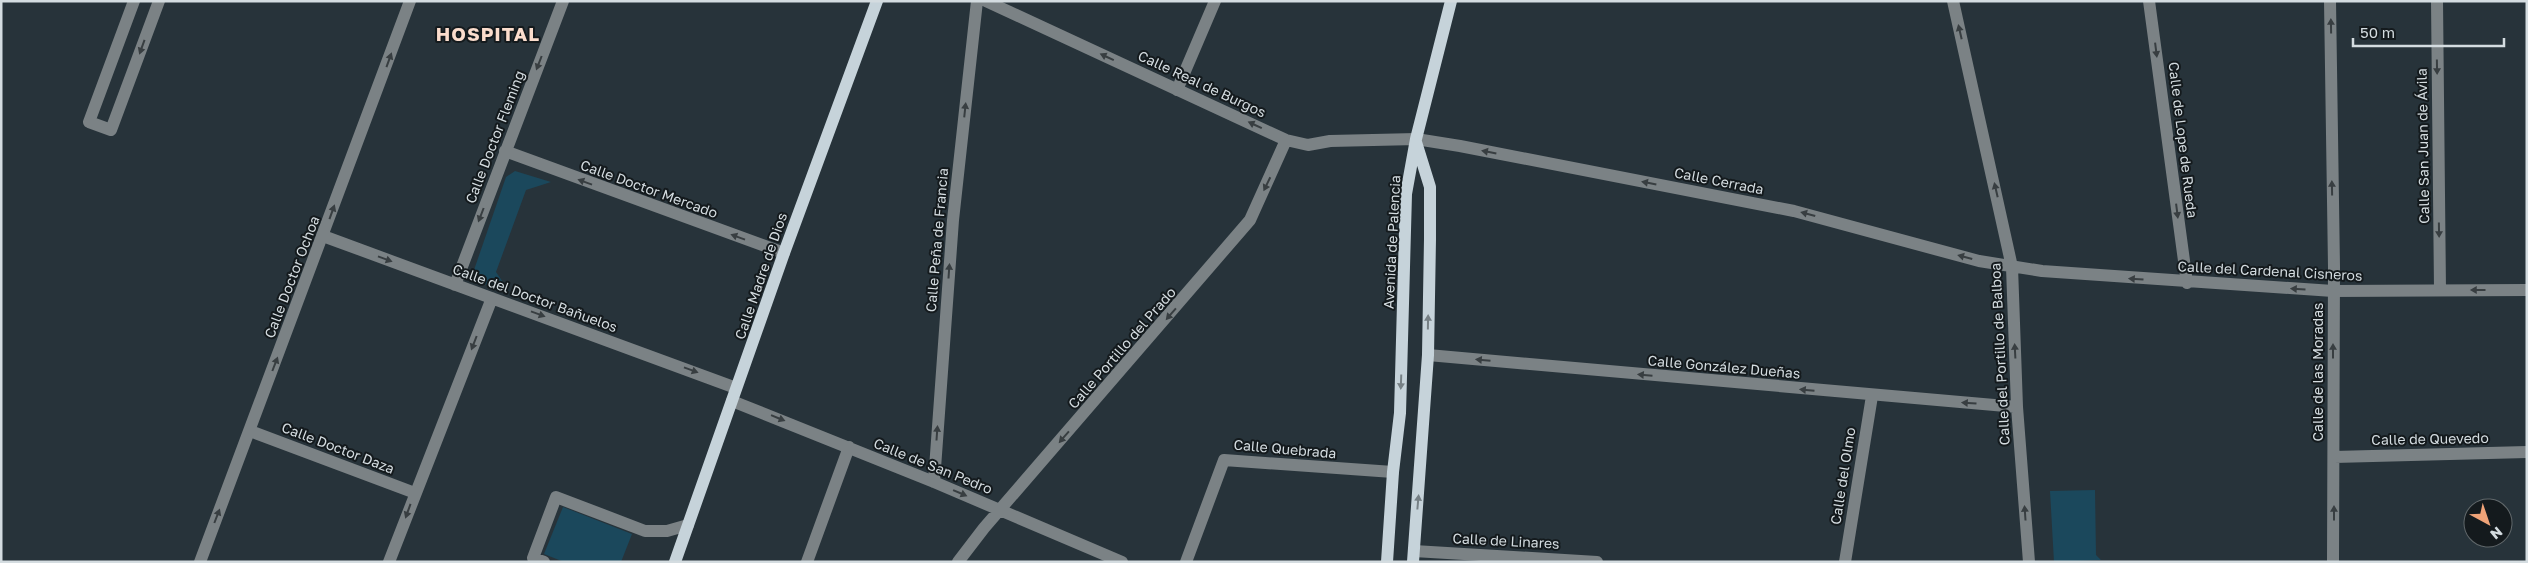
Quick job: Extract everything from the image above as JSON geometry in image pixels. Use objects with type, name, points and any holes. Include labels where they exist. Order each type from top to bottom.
[{"type":"main road","name":"Calle Madre de Dios","points":[[675,562],[784,253],[877,1]]},
{"type":"main road","name":"Avenida de Palencia","points":[[1387,562],[1393,472],[1400,413],[1406,195],[1416,139],[1452,1]]},
{"type":"main road","points":[[1413,556],[1428,355],[1430,188],[1416,139]]},
{"type":"street","points":[[134,1],[89,122],[111,130],[159,1]]},
{"type":"street","name":"Calle Doctor Ochoa","points":[[200,562],[410,1]]},
{"type":"street","name":"Calle Doctor Fleming","points":[[455,284],[563,1]]},
{"type":"street","name":"Calle Peña de Francia","points":[[934,482],[953,220],[977,1]]},
{"type":"street","name":"Calle Real de Burgos","points":[[986,1],[1286,140],[1308,145],[1330,141],[1416,139]]},
{"type":"street","points":[[1177,90],[1215,1]]},
{"type":"street","name":"Calle del Portillo de Balboa","points":[[1953,1],[2012,267],[2018,407],[2029,562]]},
{"type":"street","name":"Calle de Lope de Rueda","points":[[2150,1],[2187,283]]},
{"type":"street","name":"Calle de las Moradas","points":[[2330,1],[2334,457],[2333,562]]},
{"type":"street","name":"Calle San Juan de Ávila","points":[[2437,1],[2440,290]]},
{"type":"street","name":"Calle Cerrada","points":[[1416,139],[1794,211],[1979,262],[2012,267]]},
{"type":"street","name":"Calle Portillo del Prado","points":[[958,562],[1250,220],[1286,140]]},
{"type":"street","name":"Calle Doctor Mercado","points":[[505,151],[784,253]]},
{"type":"street","name":"Calle del Doctor Bañuelos","points":[[323,236],[736,388]]},
{"type":"street","name":"Calle del Cardenal Cisneros","points":[[2012,267],[2042,272],[2187,283],[2333,291],[2527,290]]},
{"type":"street","points":[[389,562],[492,298]]},
{"type":"street","name":"Calle González Dueñas","points":[[1428,355],[1872,396],[2018,407]]},
{"type":"street","name":"Calle del Olmo","points":[[1845,562],[1872,396]]},
{"type":"street","name":"Calle de San Pedro","points":[[732,402],[849,447],[1122,562]]},
{"type":"street","name":"Calle Doctor Daza","points":[[250,431],[415,493]]},
{"type":"street","points":[[808,562],[849,447]]},
{"type":"street","name":"Calle de Quevedo","points":[[2334,457],[2527,452]]},
{"type":"street","name":"Calle Quebrada","points":[[1186,562],[1224,460],[1393,472]]},
{"type":"street","points":[[544,562],[533,558],[556,497],[644,531],[668,532],[688,525]]},
{"type":"street","name":"Calle de Linares","points":[[1413,556],[1597,562]]},
{"type":"shaded area","points":[[515,171],[551,182],[526,190],[496,272],[509,291],[484,284],[476,277],[474,270],[506,177]]},
{"type":"shaded area","points":[[2095,490],[2096,555],[2101,560],[2054,562],[2050,491]]},
{"type":"shaded area","points":[[563,507],[632,534],[621,562],[564,562],[544,554]]},
{"type":"district","name":"HOSPITAL","points":[[488,34]]}]
